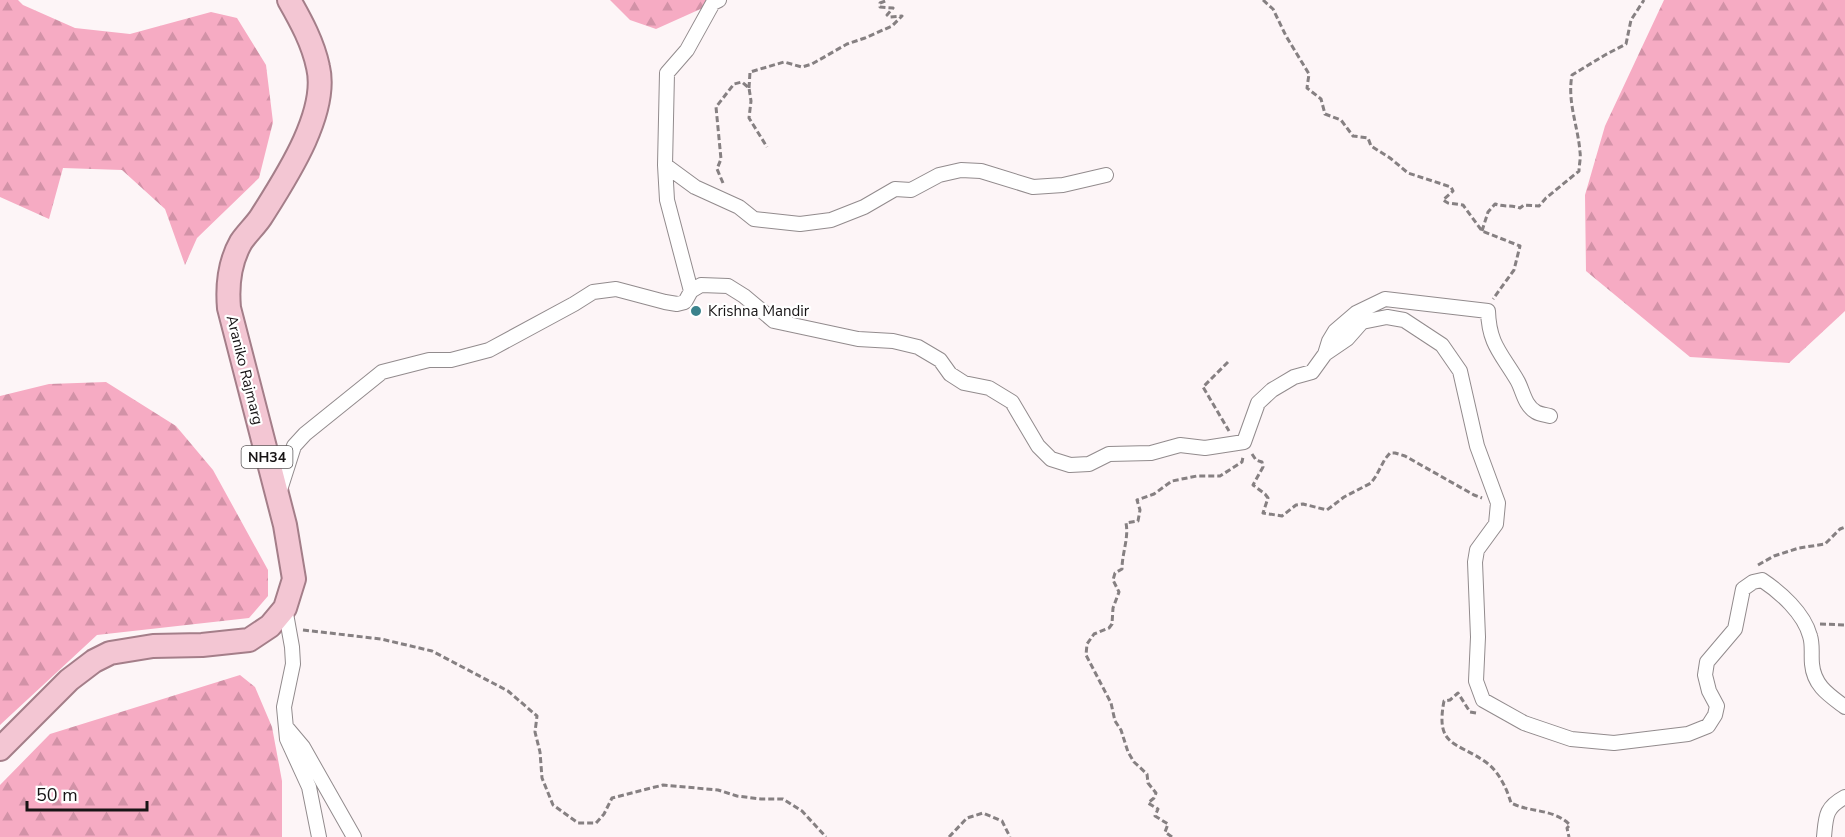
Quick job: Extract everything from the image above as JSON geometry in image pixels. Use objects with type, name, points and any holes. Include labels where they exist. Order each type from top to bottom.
[{"type":"highway","name":"Araniko Rajmarg","points":[[0,749],[69,680],[94,661],[110,653],[153,646],[202,645],[249,640],[287,618],[294,579],[285,525],[229,308],[227,287],[242,241],[292,167],[310,126],[318,97],[319,68],[306,31],[289,0]]},
{"type":"street","points":[[691,291],[667,200],[665,165],[667,73],[687,50],[713,3],[719,0]]},
{"type":"street","points":[[665,165],[695,187],[739,207],[754,219],[800,224],[831,220],[864,207],[895,189],[911,190],[939,175],[961,170],[981,171],[1033,187],[1063,185],[1106,175]]},
{"type":"street","points":[[278,498],[294,446],[305,434],[382,372],[429,360],[451,360],[489,350],[593,292],[616,289],[677,304],[685,302],[691,291],[701,285],[728,286],[774,321],[858,339],[893,341],[918,347],[940,360],[950,374],[964,383],[989,387],[1012,402],[1038,446],[1051,459],[1070,465],[1089,464],[1109,454],[1151,453],[1180,445],[1205,448],[1244,442],[1258,403],[1272,390],[1294,377],[1312,372],[1325,354],[1335,331],[1356,313],[1386,299],[1488,310],[1489,329],[1493,342],[1517,381],[1524,399],[1536,412],[1550,416]]},
{"type":"street","points":[[1325,354],[1347,339],[1362,322],[1387,317],[1404,320],[1442,345],[1460,371],[1477,446],[1498,503],[1496,524],[1477,550],[1475,562],[1478,637],[1476,681],[1483,700],[1524,723],[1571,739],[1614,743],[1688,734],[1708,726],[1715,715],[1717,706],[1709,691],[1705,675],[1707,662],[1735,629],[1743,590],[1753,582],[1762,580],[1777,590],[1801,617],[1810,636],[1813,668],[1821,689],[1845,707]]},
{"type":"street","points":[[287,618],[293,664],[284,707],[287,739],[309,788],[319,837]]},
{"type":"street","points":[[286,726],[303,747],[354,837]]},
{"type":"street","points":[[1824,837],[1827,813],[1833,804],[1845,797]]},
{"type":"path","points":[[767,147],[749,118],[750,72],[784,62],[802,67],[812,64],[847,44],[892,26],[902,16],[890,17],[887,15],[893,8],[880,7],[880,3],[888,0]]},
{"type":"path","points":[[1263,0],[1274,9],[1286,36],[1309,74],[1307,88],[1322,99],[1325,114],[1341,120],[1353,136],[1368,138],[1371,146],[1408,173],[1451,187],[1453,191],[1443,200],[1464,205],[1482,231],[1520,246],[1514,270],[1491,302],[1488,310]]},
{"type":"path","points":[[1482,231],[1488,212],[1495,204],[1504,207],[1513,205],[1520,208],[1524,205],[1539,206],[1579,171],[1580,152],[1572,116],[1570,83],[1572,75],[1626,44],[1631,30],[1631,20],[1644,0]]},
{"type":"path","points":[[739,207],[727,192],[717,169],[721,159],[716,107],[734,84],[742,82],[749,88]]},
{"type":"path","points":[[1228,362],[1203,387],[1226,428],[1244,442],[1256,460],[1262,462],[1263,467],[1253,485],[1268,498],[1263,513],[1282,516],[1296,505],[1302,504],[1327,510],[1344,497],[1371,483],[1384,459],[1390,453],[1405,456],[1474,495],[1498,503]]},
{"type":"path","points":[[1172,837],[1165,831],[1168,824],[1155,816],[1158,809],[1148,803],[1156,793],[1148,783],[1147,774],[1134,762],[1128,752],[1115,721],[1111,703],[1086,655],[1087,644],[1094,634],[1109,628],[1112,624],[1113,608],[1119,592],[1113,580],[1115,573],[1122,568],[1122,555],[1128,531],[1126,523],[1138,521],[1140,510],[1137,500],[1154,494],[1172,481],[1197,476],[1220,476],[1242,462],[1244,442]]},
{"type":"path","points":[[1762,580],[1756,566],[1774,556],[1799,548],[1825,544],[1845,527]]},
{"type":"path","points":[[287,618],[432,651],[508,691],[537,716],[535,732],[540,752],[542,778],[553,805],[578,823],[596,823],[604,814],[612,798],[663,785],[718,790],[737,796],[761,799],[783,799],[802,811],[826,837]]},
{"type":"path","points":[[1483,700],[1485,708],[1480,714],[1470,712],[1458,693],[1444,701],[1440,718],[1443,734],[1456,746],[1488,764],[1507,791],[1510,803],[1553,813],[1562,818],[1570,825],[1567,828],[1569,837]]},
{"type":"path","points":[[949,837],[967,818],[983,813],[1002,821],[1010,837]]},
{"type":"green space","points":[[0,0],[18,0],[23,5],[75,28],[130,34],[211,12],[237,18],[266,65],[273,122],[259,178],[197,238],[185,265],[165,209],[122,170],[63,168],[49,219],[0,197]]},
{"type":"green space","points":[[610,0],[710,0],[705,7],[656,29],[630,20]]},
{"type":"green space","points":[[1664,0],[1845,0],[1845,311],[1789,363],[1690,357],[1586,271],[1585,195],[1605,126]]},
{"type":"green space","points":[[106,382],[176,426],[213,470],[268,570],[268,596],[249,618],[97,635],[0,725],[0,396],[49,384]]},
{"type":"green space","points":[[240,675],[255,687],[272,727],[282,781],[282,837],[0,837],[0,785],[50,734]]},
{"type":"place","name":"Krishna Mandir","points":[[696,311]]}]
